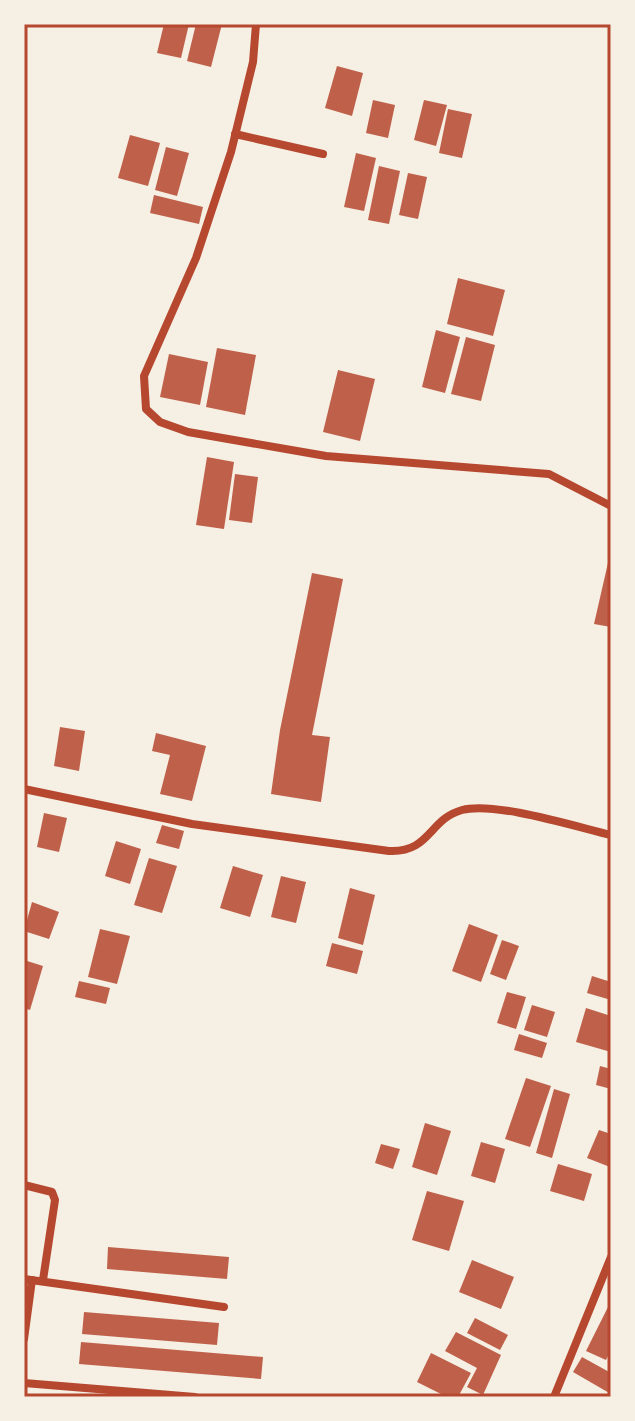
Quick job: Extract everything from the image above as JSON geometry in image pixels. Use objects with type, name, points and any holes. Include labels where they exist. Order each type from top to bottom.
[{"type":"street","points":[[256,24],[253,62],[235,134],[196,258],[144,376],[146,409],[160,422],[188,432],[326,456],[549,474],[611,506]]},
{"type":"street","points":[[235,134],[323,154]]},
{"type":"street","points":[[24,789],[207,826],[389,851],[414,848],[443,820],[464,809],[475,808],[529,816],[611,835]]},
{"type":"street","points":[[24,1185],[52,1192],[55,1200],[43,1280]]},
{"type":"street","points":[[554,1397],[611,1257]]},
{"type":"street","points":[[24,1339],[28,1280],[224,1307]]},
{"type":"street","points":[[24,1383],[195,1397]]},
{"type":"building","points":[[164,24],[189,24],[181,58],[157,53]]},
{"type":"building","points":[[196,24],[222,24],[211,67],[187,61]]},
{"type":"building","points":[[337,66],[363,73],[352,116],[325,108]]},
{"type":"building","points":[[373,100],[395,105],[388,138],[366,133]]},
{"type":"building","points":[[424,100],[447,105],[436,146],[414,140]]},
{"type":"building","points":[[448,109],[472,114],[462,158],[439,153]]},
{"type":"building","points":[[130,135],[160,143],[148,186],[118,178]]},
{"type":"building","points":[[166,147],[189,153],[177,196],[155,190]]},
{"type":"building","points":[[356,153],[376,158],[364,211],[344,207]]},
{"type":"building","points":[[379,166],[400,171],[389,224],[368,220]]},
{"type":"building","points":[[408,173],[427,177],[418,219],[399,215]]},
{"type":"building","points":[[154,195],[203,207],[199,224],[150,213]]},
{"type":"building","points":[[458,278],[505,290],[493,336],[447,324]]},
{"type":"building","points":[[436,330],[460,337],[445,393],[422,387]]},
{"type":"building","points":[[466,337],[495,345],[481,401],[451,394]]},
{"type":"building","points":[[217,348],[256,355],[245,415],[206,407]]},
{"type":"building","points":[[169,354],[208,362],[200,405],[160,397]]},
{"type":"building","points":[[338,370],[375,379],[360,441],[323,432]]},
{"type":"building","points":[[207,457],[234,462],[224,529],[196,525]]},
{"type":"building","points":[[235,474],[258,477],[252,523],[229,520]]},
{"type":"building","points":[[611,554],[611,627],[594,624]]},
{"type":"building","points":[[312,573],[343,579],[312,735],[330,737],[321,802],[271,794],[280,730]]},
{"type":"building","points":[[60,727],[85,731],[79,771],[54,766]]},
{"type":"building","points":[[156,733],[206,746],[192,801],[160,794],[170,755],[152,751]]},
{"type":"building","points":[[44,813],[67,818],[59,852],[37,847]]},
{"type":"building","points":[[162,825],[184,831],[179,849],[156,843]]},
{"type":"building","points":[[116,841],[141,849],[130,884],[105,876]]},
{"type":"building","points":[[149,858],[177,866],[162,913],[134,905]]},
{"type":"building","points":[[233,866],[263,875],[250,917],[220,908]]},
{"type":"building","points":[[281,876],[306,882],[296,923],[271,917]]},
{"type":"building","points":[[350,888],[375,895],[363,945],[338,938]]},
{"type":"building","points":[[32,902],[59,912],[49,939],[24,931]]},
{"type":"building","points":[[469,924],[498,935],[481,982],[452,971]]},
{"type":"building","points":[[100,929],[130,936],[117,984],[88,977]]},
{"type":"building","points":[[502,940],[519,946],[506,980],[490,974]]},
{"type":"building","points":[[332,943],[363,951],[357,974],[326,966]]},
{"type":"building","points":[[24,960],[43,966],[30,1010],[24,1008]]},
{"type":"building","points":[[592,976],[611,982],[611,1000],[587,993]]},
{"type":"building","points":[[79,981],[110,988],[106,1004],[75,997]]},
{"type":"building","points":[[507,992],[526,997],[516,1029],[497,1023]]},
{"type":"building","points":[[532,1005],[555,1012],[547,1037],[524,1030]]},
{"type":"building","points":[[586,1008],[611,1016],[611,1052],[576,1042]]},
{"type":"building","points":[[519,1034],[547,1043],[542,1058],[514,1050]]},
{"type":"building","points":[[600,1066],[611,1069],[611,1089],[596,1085]]},
{"type":"building","points":[[526,1078],[551,1086],[530,1147],[505,1139]]},
{"type":"building","points":[[554,1089],[570,1094],[552,1158],[536,1153]]},
{"type":"building","points":[[425,1123],[451,1131],[437,1175],[412,1167]]},
{"type":"building","points":[[599,1130],[611,1134],[610,1167],[587,1158]]},
{"type":"building","points":[[481,1142],[505,1149],[495,1183],[471,1176]]},
{"type":"building","points":[[381,1144],[400,1149],[393,1169],[375,1163]]},
{"type":"building","points":[[558,1164],[592,1174],[584,1201],[550,1191]]},
{"type":"building","points":[[427,1191],[464,1201],[449,1251],[412,1240]]},
{"type":"building","points":[[108,1247],[229,1257],[227,1279],[107,1269]]},
{"type":"building","points":[[472,1260],[514,1277],[501,1309],[459,1292]]},
{"type":"building","points":[[608,1307],[611,1309],[611,1350],[606,1360],[586,1351]]},
{"type":"building","points":[[84,1312],[219,1323],[217,1345],[82,1334]]},
{"type":"building","points":[[475,1318],[508,1335],[500,1350],[467,1333]]},
{"type":"building","points":[[456,1332],[501,1355],[483,1395],[467,1387],[477,1368],[445,1351]]},
{"type":"building","points":[[81,1342],[263,1357],[261,1379],[79,1364]]},
{"type":"building","points":[[431,1353],[471,1373],[458,1397],[447,1397],[417,1382]]},
{"type":"building","points":[[582,1357],[611,1373],[611,1394],[573,1372]]}]
